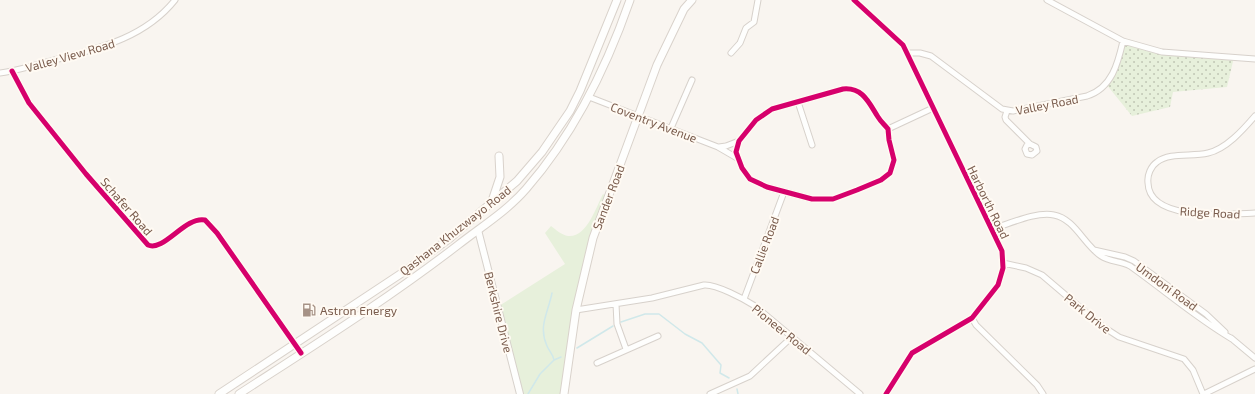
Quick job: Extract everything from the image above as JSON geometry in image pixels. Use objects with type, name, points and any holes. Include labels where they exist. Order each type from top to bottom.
[{"type":"main road","name":"Qashana Khuzwayo Road","points":[[219,394],[405,271],[450,238],[517,181],[532,166],[570,111],[580,91],[617,0]]},
{"type":"main road","name":"Qashana Khuzwayo Road","points":[[239,394],[423,272],[516,199],[538,175],[576,121],[611,50],[630,0]]},
{"type":"main road","name":"Sander Road","points":[[684,9],[685,0]]},
{"type":"main road","name":"Sander Road","points":[[564,394],[576,310],[592,238],[657,65],[684,9],[692,0]]},
{"type":"main road","points":[[492,203],[500,177],[499,156]]},
{"type":"street","name":"Valley View Road","points":[[0,73],[12,71],[125,39],[159,16],[175,0]]},
{"type":"street","points":[[731,54],[740,43],[746,28],[754,22],[758,0]]},
{"type":"street","name":"Harborth Road","points":[[854,0],[898,39],[908,53],[958,162],[1002,251],[1003,263],[998,285],[972,318],[912,353],[886,394]]},
{"type":"street","points":[[1047,0],[1123,41],[1168,52],[1255,59]]},
{"type":"street","name":"Valley Road","points":[[908,53],[920,53],[931,56],[1007,111],[1013,111],[1058,102],[1096,92],[1108,81],[1116,69],[1123,41]]},
{"type":"street","name":"Schafer Road","points":[[12,71],[29,103],[86,174],[148,245],[154,246],[161,243],[194,220],[205,220],[217,233],[301,353]]},
{"type":"street","points":[[671,128],[692,80]]},
{"type":"street","points":[[843,89],[852,89],[864,95],[880,120],[888,129],[894,163],[890,172],[885,178],[858,190],[825,200],[812,200],[784,192],[767,187],[750,178],[742,168],[737,158],[736,150],[739,141],[748,127],[761,115],[772,109],[798,102],[843,89]]},
{"type":"street","name":"Coventry Avenue","points":[[589,96],[718,146],[737,158]]},
{"type":"street","points":[[798,102],[812,145]]},
{"type":"street","points":[[888,129],[934,108]]},
{"type":"street","points":[[1007,111],[1005,116],[1006,120],[1030,144]]},
{"type":"street","name":"Ridge Road","points":[[1255,116],[1231,140],[1212,152],[1161,159],[1150,169],[1148,182],[1150,192],[1156,201],[1172,209],[1201,213],[1255,213]]},
{"type":"street","points":[[718,146],[726,146],[739,141]]},
{"type":"street","name":"Callie Road","points":[[744,299],[784,192]]},
{"type":"street","name":"Umdoni Road","points":[[992,229],[1040,215],[1052,214],[1069,222],[1093,250],[1102,257],[1129,266],[1173,299],[1232,339],[1255,358]]},
{"type":"street","name":"Berkshire Drive","points":[[478,230],[520,394]]},
{"type":"street","name":"Park Drive","points":[[1003,263],[1026,268],[1042,275],[1102,326],[1114,334],[1184,360],[1193,370],[1203,394]]},
{"type":"street","name":"Pioneer Road","points":[[576,310],[652,298],[704,285],[712,286],[744,299],[793,336],[860,394]]},
{"type":"street","points":[[616,304],[617,324],[626,349]]},
{"type":"street","points":[[972,318],[976,325],[1037,385],[1043,394]]},
{"type":"street","points":[[597,363],[658,336]]},
{"type":"street","points":[[710,394],[750,376],[793,336]]},
{"type":"street","points":[[1203,394],[1255,369]]},
{"type":"green space","points":[[1124,41],[1148,49],[1234,57],[1227,87],[1173,92],[1170,107],[1132,116],[1106,84]]},
{"type":"green space","points":[[603,194],[609,198],[589,252],[564,394],[520,394],[499,306],[565,264],[545,233],[551,226],[568,236],[575,235],[580,232],[590,221]]},
{"type":"waterway","points":[[528,394],[540,374],[554,360],[544,339],[543,332],[552,293]]},
{"type":"waterway","points":[[621,322],[645,314],[659,314],[685,334],[702,343],[721,365],[720,373],[729,378]]},
{"type":"waterway","points":[[577,348],[613,326]]},
{"type":"waterway","points":[[554,360],[561,357]]},
{"type":"waterway","points":[[737,389],[738,394]]},
{"type":"cycle path","points":[[854,0],[903,45],[1002,251],[1003,268],[998,285],[972,318],[912,353],[886,394]]},
{"type":"cycle path","points":[[12,71],[29,103],[86,174],[148,245],[154,246],[161,243],[190,223],[197,220],[205,220],[217,233],[301,353]]},
{"type":"cycle path","points":[[843,89],[856,91],[865,97],[879,119],[888,129],[894,160],[890,173],[881,180],[833,199],[812,199],[767,187],[750,179],[742,168],[736,152],[739,141],[756,120],[772,109],[843,89]]},
{"type":"place","name":"Astron Energy","points":[[309,310]]}]
